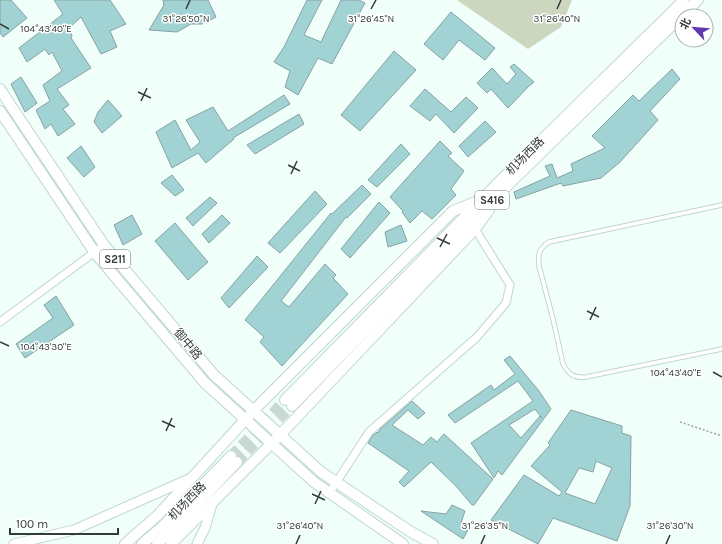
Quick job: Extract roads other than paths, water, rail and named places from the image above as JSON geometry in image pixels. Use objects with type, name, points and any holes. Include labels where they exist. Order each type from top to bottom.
[{"type":"main road","name":"机场西路","points":[[506,187],[288,403],[481,200],[684,0]]},
{"type":"main road","name":"S416","points":[[506,187],[698,0]]},
{"type":"main road","name":"御中路","points":[[0,89],[104,246],[214,375],[335,483],[410,532],[433,544]]},
{"type":"main road","name":"御中路","points":[[0,111],[95,253],[205,383],[314,482],[403,544]]},
{"type":"main road","points":[[171,544],[280,435],[475,229],[506,187]]},
{"type":"main road","points":[[125,544],[158,515],[245,419],[453,211],[481,200]]},
{"type":"main road","name":"机场西路","points":[[142,544],[234,459],[180,522],[157,544]]},
{"type":"street","points":[[330,492],[369,432],[477,337],[506,303],[510,285],[475,229]]},
{"type":"street","points":[[0,322],[104,246]]},
{"type":"street","points":[[14,544],[74,530],[192,478]]},
{"type":"street","points":[[197,544],[213,501]]},
{"type":"lane","points":[[722,205],[549,242],[542,247],[538,258],[563,364],[566,371],[571,375],[578,378],[586,377],[722,348]]},
{"type":"tunnel","points":[[231,456],[285,400]]},
{"type":"tunnel","points":[[237,462],[292,406]]}]
